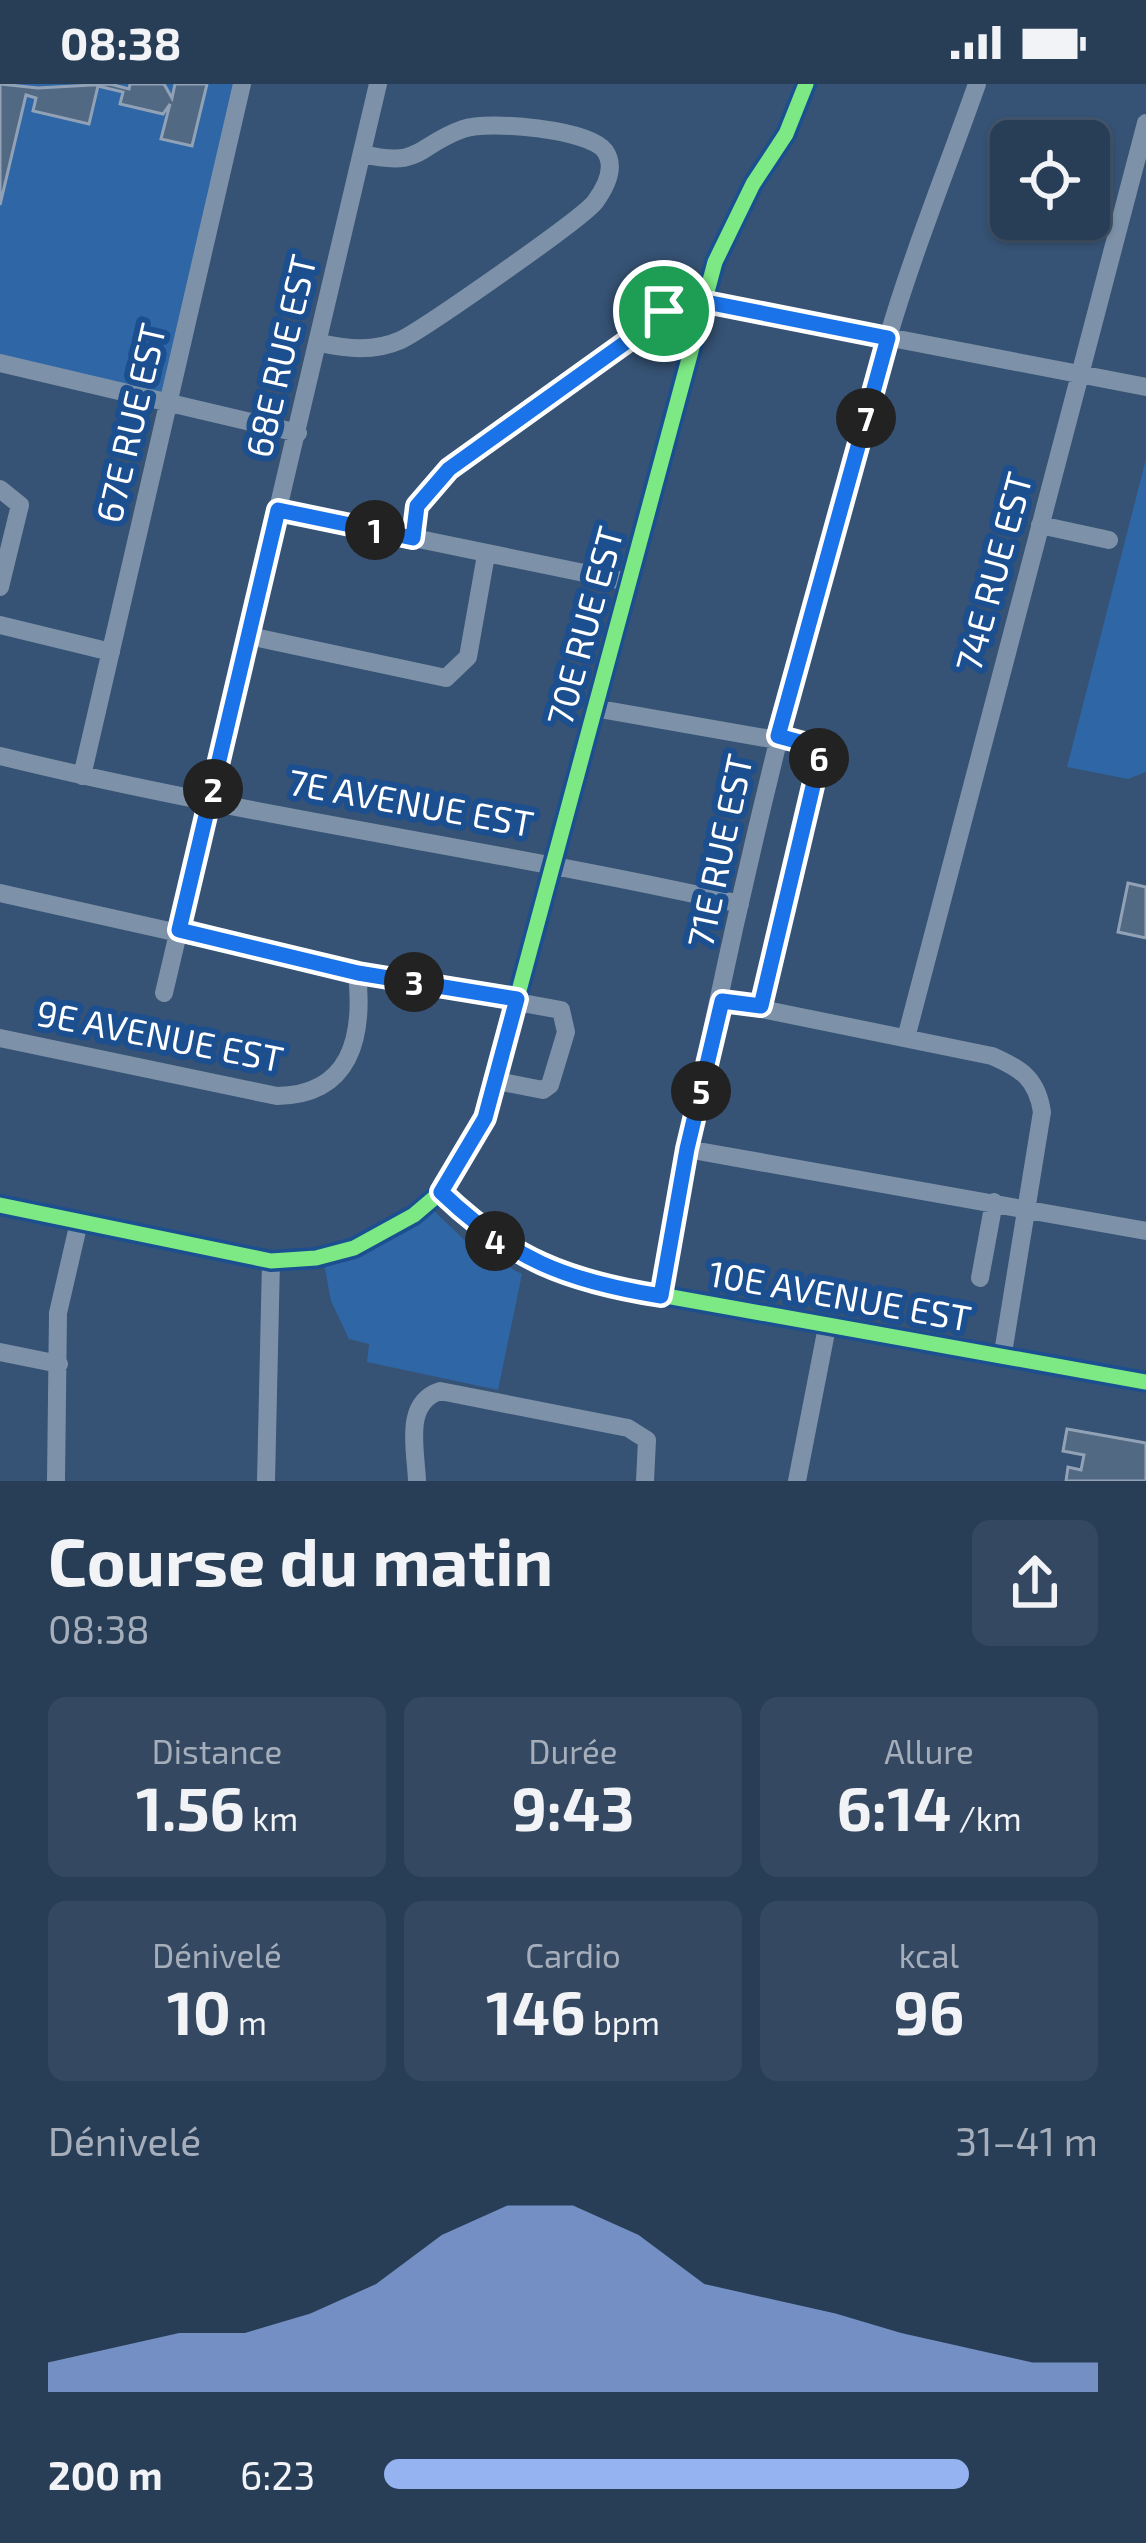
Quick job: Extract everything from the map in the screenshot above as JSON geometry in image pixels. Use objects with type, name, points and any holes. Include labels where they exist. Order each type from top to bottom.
[{"type":"street","name":"67E RUE EST","points":[[82,776],[242,84]]},
{"type":"street","name":"68E RUE EST","points":[[164,993],[378,84]]},
{"type":"street","name":"70E RUE EST","points":[[441,1192],[485,1118],[593,708],[730,227],[786,134],[806,84]]},
{"type":"street","name":"71E RUE EST","points":[[661,1296],[687,1149],[778,736],[888,338],[977,84]]},
{"type":"street","name":"74E RUE EST","points":[[906,1038],[1146,123]]},
{"type":"street","points":[[320,343],[347,349],[401,340],[593,206],[610,171],[608,157],[592,140],[499,125],[463,129],[418,157],[389,160],[362,154]]},
{"type":"street","points":[[413,538],[417,506],[449,469],[682,302],[706,302],[1146,387]]},
{"type":"street","points":[[0,363],[298,433]]},
{"type":"street","points":[[0,489],[20,505],[0,587]]},
{"type":"street","points":[[278,510],[628,583]]},
{"type":"street","points":[[1040,525],[1109,540]]},
{"type":"street","points":[[249,636],[446,678],[468,658],[486,555]]},
{"type":"street","points":[[0,625],[111,652]]},
{"type":"street","points":[[593,708],[778,736]]},
{"type":"street","name":"71E RUE EST","points":[[761,1006],[822,748],[778,736]]},
{"type":"street","name":"7E AVENUE EST","points":[[0,756],[82,776],[551,862],[740,904]]},
{"type":"street","points":[[0,893],[358,973],[561,1010],[566,1019],[553,1079],[543,1090],[492,1080]]},
{"type":"street","name":"9E AVENUE EST","points":[[0,1038],[277,1096],[305,1096],[324,1088],[345,1064],[360,1003],[358,973]]},
{"type":"street","points":[[722,1001],[992,1056],[1022,1069],[1039,1089],[1042,1112],[1003,1353]]},
{"type":"street","points":[[687,1149],[1146,1231]]},
{"type":"street","points":[[0,1204],[271,1261],[354,1248],[399,1225],[441,1192]]},
{"type":"street","name":"10E AVENUE EST","points":[[441,1192],[483,1232],[539,1265],[588,1282],[1146,1382]]},
{"type":"street","points":[[980,1278],[994,1202]]},
{"type":"street","points":[[56,1481],[58,1313],[79,1222]]},
{"type":"street","points":[[266,1481],[271,1261]]},
{"type":"street","points":[[797,1481],[827,1327]]},
{"type":"street","points":[[0,1352],[59,1364]]},
{"type":"street","points":[[417,1481],[414,1417],[428,1395],[440,1391],[628,1428],[647,1440],[645,1481]]},
{"type":"shaded area","points":[[0,84],[242,84],[170,401],[0,363]]},
{"type":"shaded area","points":[[1146,459],[1146,772],[1128,779],[1067,767]]},
{"type":"shaded area","points":[[434,1211],[475,1250],[522,1274],[498,1390],[367,1362],[369,1344],[349,1339],[331,1301],[324,1264]]},
{"type":"building","points":[[0,84],[38,88],[110,84],[129,89],[130,84],[164,84],[172,98],[175,84],[207,84],[192,146],[161,139],[170,104],[163,114],[120,104],[123,92],[98,86],[89,124],[33,111],[36,98],[26,95],[0,205]]},
{"type":"building","points":[[1128,883],[1146,887],[1146,938],[1118,932]]},
{"type":"building","points":[[1067,1429],[1146,1443],[1146,1481],[1066,1481],[1068,1467],[1081,1470],[1084,1455],[1063,1451]]},
{"type":"cycle path","points":[[0,1205],[271,1261],[316,1258],[354,1248],[414,1215],[441,1192],[485,1117],[715,262],[753,184],[786,134],[806,84]]},
{"type":"cycle path","points":[[441,1192],[505,1248],[588,1282],[1146,1382]]},
{"type":"route","points":[[682,302],[706,302],[888,338],[778,736],[822,748],[761,1006],[722,1001],[687,1149],[661,1296],[588,1282],[539,1265],[483,1232],[441,1192],[485,1118],[517,999],[358,973],[179,930],[278,510],[413,538],[417,506],[449,469],[664,311],[682,302]]}]
